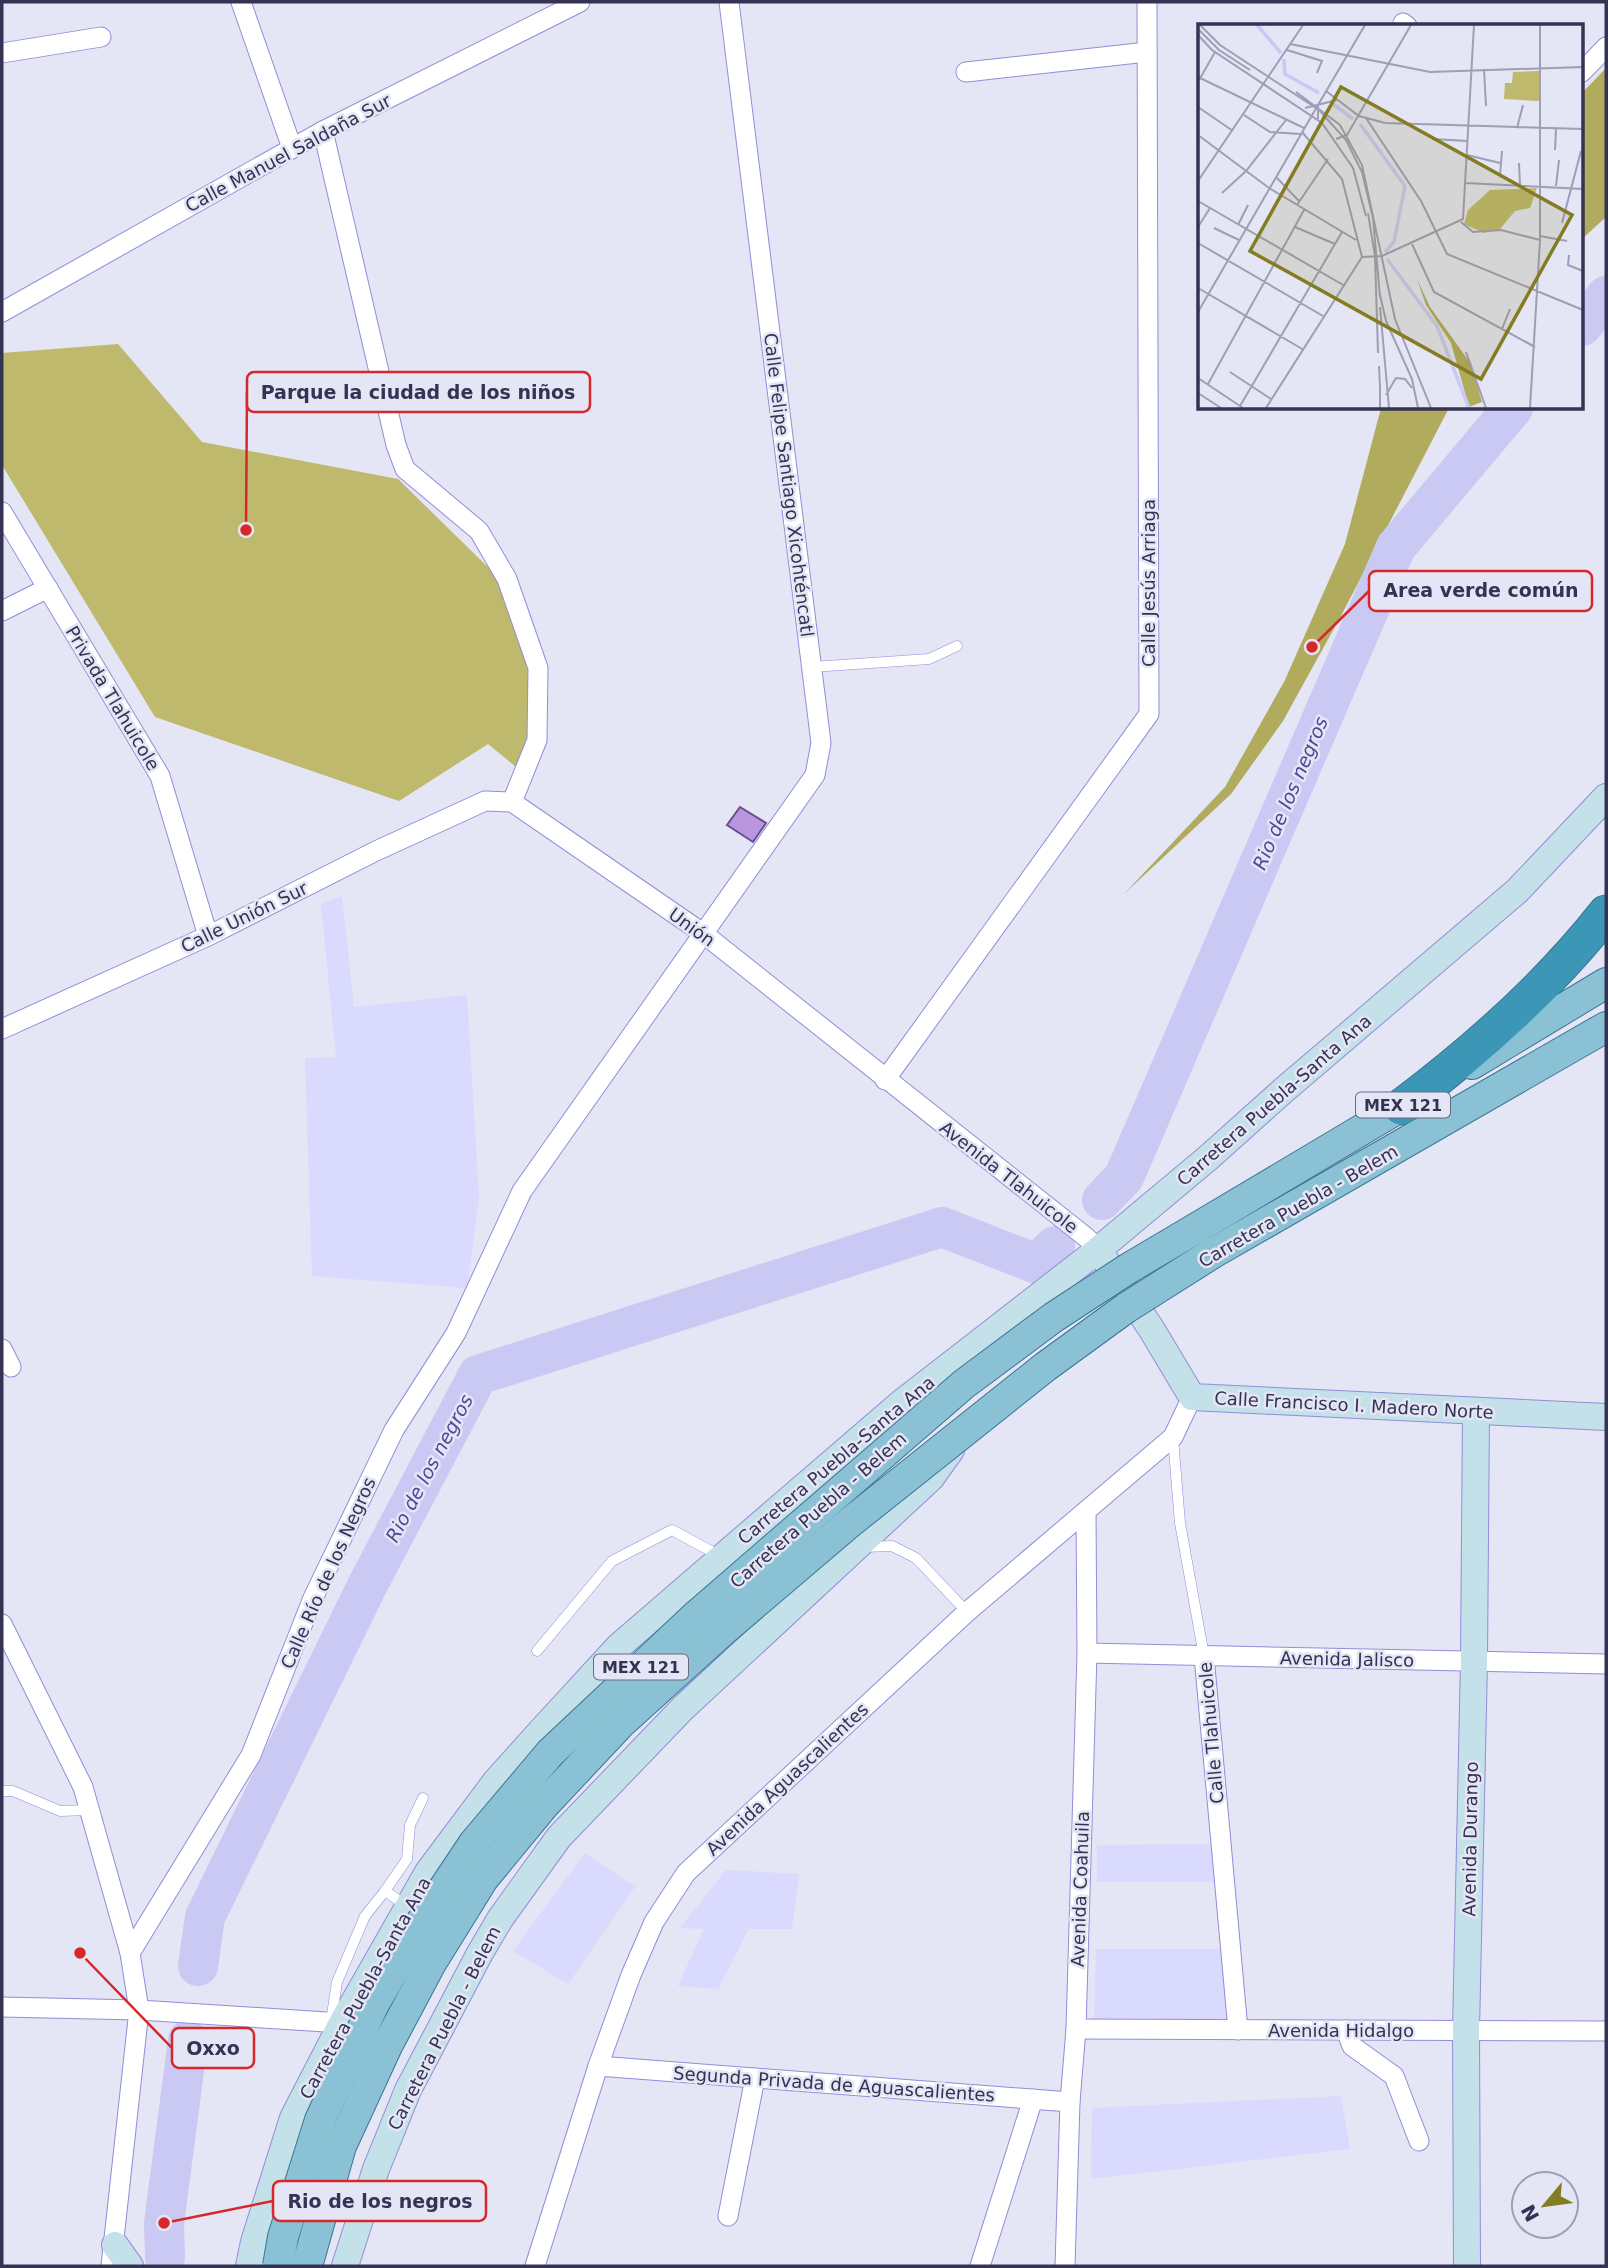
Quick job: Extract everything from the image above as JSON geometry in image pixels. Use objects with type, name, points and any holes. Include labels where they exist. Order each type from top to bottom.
[{"type":"highway","points":[[1401,1107],[1448,1071],[1524,1004],[1573,955],[1606,913]]},
{"type":"main road","name":"Carretera Puebla - Belem","points":[[278,2266],[284,2237],[320,2120],[374,2004],[420,1924],[474,1843],[550,1754],[689,1623],[964,1384],[1064,1310],[1129,1268],[1606,983]]},
{"type":"main road","name":"Carretera Puebla - Belem","points":[[307,2266],[341,2146],[381,2058],[431,1963],[484,1879],[544,1805],[620,1724],[837,1533],[967,1428],[1126,1308],[1213,1253],[1606,1027]]},
{"type":"street","points":[[241,2],[292,148]]},
{"type":"street","name":"Calle Manuel Saldaña Sur","points":[[2,312],[323,131],[579,2]]},
{"type":"street","name":"Calle Felipe Santiago Xicohténcatl","points":[[704,934],[815,775],[821,743],[729,2]]},
{"type":"street","name":"Calle Jesús Arriaga","points":[[885,1080],[1149,713],[1147,2]]},
{"type":"street","points":[[2,52],[101,37]]},
{"type":"street","points":[[1584,70],[1606,47]]},
{"type":"street","points":[[966,72],[1147,52]]},
{"type":"street","points":[[323,131],[396,445],[405,470],[479,531],[507,579],[538,668],[537,740],[512,802]]},
{"type":"street","name":"Privada Tlahuicole","points":[[2,512],[160,776],[208,936]]},
{"type":"street","points":[[2,611],[48,588]]},
{"type":"street","name":"Carretera Puebla-Santa Ana","points":[[249,2266],[293,2118],[336,2022],[428,1872],[496,1781],[540,1732],[620,1646],[901,1403],[1098,1250],[1517,891],[1606,797]]},
{"type":"street","name":"Calle Unión Sur","points":[[2,1029],[208,936],[376,850],[485,801],[512,802]]},
{"type":"street","name":"Unión","points":[[512,802],[704,934],[885,1080]]},
{"type":"street","name":"Calle Río de los Negros","points":[[130,1953],[251,1755],[313,1598],[394,1430],[456,1333],[522,1191],[704,934]]},
{"type":"street","name":"Avenida Tlahuicole","points":[[885,1080],[1087,1238],[1122,1284]]},
{"type":"street","name":"Calle Francisco I. Madero Norte","points":[[1122,1284],[1192,1397],[1606,1417]]},
{"type":"street","points":[[2,1349],[11,1367]]},
{"type":"street","name":"Avenida Aguascalientes","points":[[535,2266],[598,2066],[631,1975],[654,1922],[686,1873],[967,1612],[1173,1437],[1192,1397]]},
{"type":"street","name":"Avenida Durango","points":[[1467,2266],[1466,2030],[1476,1412]]},
{"type":"street","name":"Carretera Puebla - Belem","points":[[345,2266],[376,2169],[408,2090],[500,1919],[559,1837],[682,1709],[930,1478],[967,1428]]},
{"type":"street","name":"Avenida Coahuila","points":[[1065,2266],[1070,2102],[1076,2029],[1087,1653],[1086,1512]]},
{"type":"street","points":[[2,1623],[83,1787],[130,1953],[139,2010],[119,2259]]},
{"type":"street","name":"Avenida Jalisco","points":[[1087,1653],[1606,1664]]},
{"type":"street","name":"Calle Tlahuicole","points":[[1204,1656],[1238,2030]]},
{"type":"street","points":[[404,1910],[402,1926],[408,1942],[421,1957],[435,1963],[458,1963],[480,1953]]},
{"type":"street","points":[[2,2007],[139,2010],[357,2025],[376,2035],[396,2060],[408,2090]]},
{"type":"street","name":"Avenida Hidalgo","points":[[1076,2029],[1606,2031]]},
{"type":"street","points":[[1346,2030],[1353,2046],[1394,2076],[1419,2141]]},
{"type":"street","name":"Segunda Privada de Aguascalientes","points":[[598,2066],[1070,2102]]},
{"type":"street","points":[[728,2216],[755,2078]]},
{"type":"street","points":[[981,2266],[1033,2099]]},
{"type":"lane","points":[[812,667],[929,659],[957,646]]},
{"type":"lane","name":"Calle Tlahuicole","points":[[1173,1437],[1181,1523],[1204,1656]]},
{"type":"lane","points":[[537,1651],[612,1561],[672,1530],[722,1558]]},
{"type":"lane","points":[[854,1547],[892,1546],[916,1558],[967,1612]]},
{"type":"lane","points":[[2,1791],[13,1791],[60,1811],[90,1810]]},
{"type":"lane","points":[[336,2022],[337,1982],[365,1916],[407,1859],[411,1825],[423,1798]]},
{"type":"lane","points":[[385,1891],[404,1910]]},
{"type":"shaded area","points":[[1606,68],[1606,217],[1584,237],[1584,91]]},
{"type":"shaded area","points":[[118,344],[202,442],[398,479],[502,581],[533,676],[532,737],[516,767],[488,744],[399,801],[155,717],[2,465],[2,353]]},
{"type":"shaded area","points":[[1380,410],[1448,410],[1283,721],[1231,794],[1124,894],[1225,787],[1285,680],[1345,544]]},
{"type":"shaded area","points":[[342,896],[354,1007],[467,995],[479,1198],[467,1288],[312,1276],[305,1058],[336,1057],[321,904]]},
{"type":"shaded area","points":[[1219,1844],[1223,1882],[1097,1882],[1097,1845]]},
{"type":"shaded area","points":[[585,1853],[635,1887],[568,1984],[513,1951]]},
{"type":"shaded area","points":[[726,1870],[799,1874],[792,1929],[749,1929],[718,1989],[678,1986],[704,1929],[680,1928]]},
{"type":"shaded area","points":[[1096,1949],[1227,1949],[1233,2025],[1094,2028]]},
{"type":"shaded area","points":[[1341,2096],[1350,2149],[1091,2179],[1092,2108]]},
{"type":"building","points":[[740,807],[766,823],[753,842],[727,825]]},
{"type":"waterway","name":"Rio de los negros","points":[[1584,324],[1606,296]]},
{"type":"waterway","name":"Rio de los negros","points":[[1102,1200],[1124,1177],[1396,547],[1511,410]]},
{"type":"waterway","name":"Rio de los negros","points":[[198,1966],[205,1917],[368,1584],[478,1375],[942,1227],[1037,1264],[1055,1246]]},
{"type":"waterway","name":"Rio de los negros","points":[[165,2258],[164,2223],[188,2040]]},
{"type":"place","name":"Parque la ciudad de los niños","points":[[246,530]]},
{"type":"place","name":"Area verde común","points":[[1312,647]]},
{"type":"place","name":"Oxxo","points":[[80,1953]]},
{"type":"place","name":"Rio de los negros","points":[[164,2223]]}]
